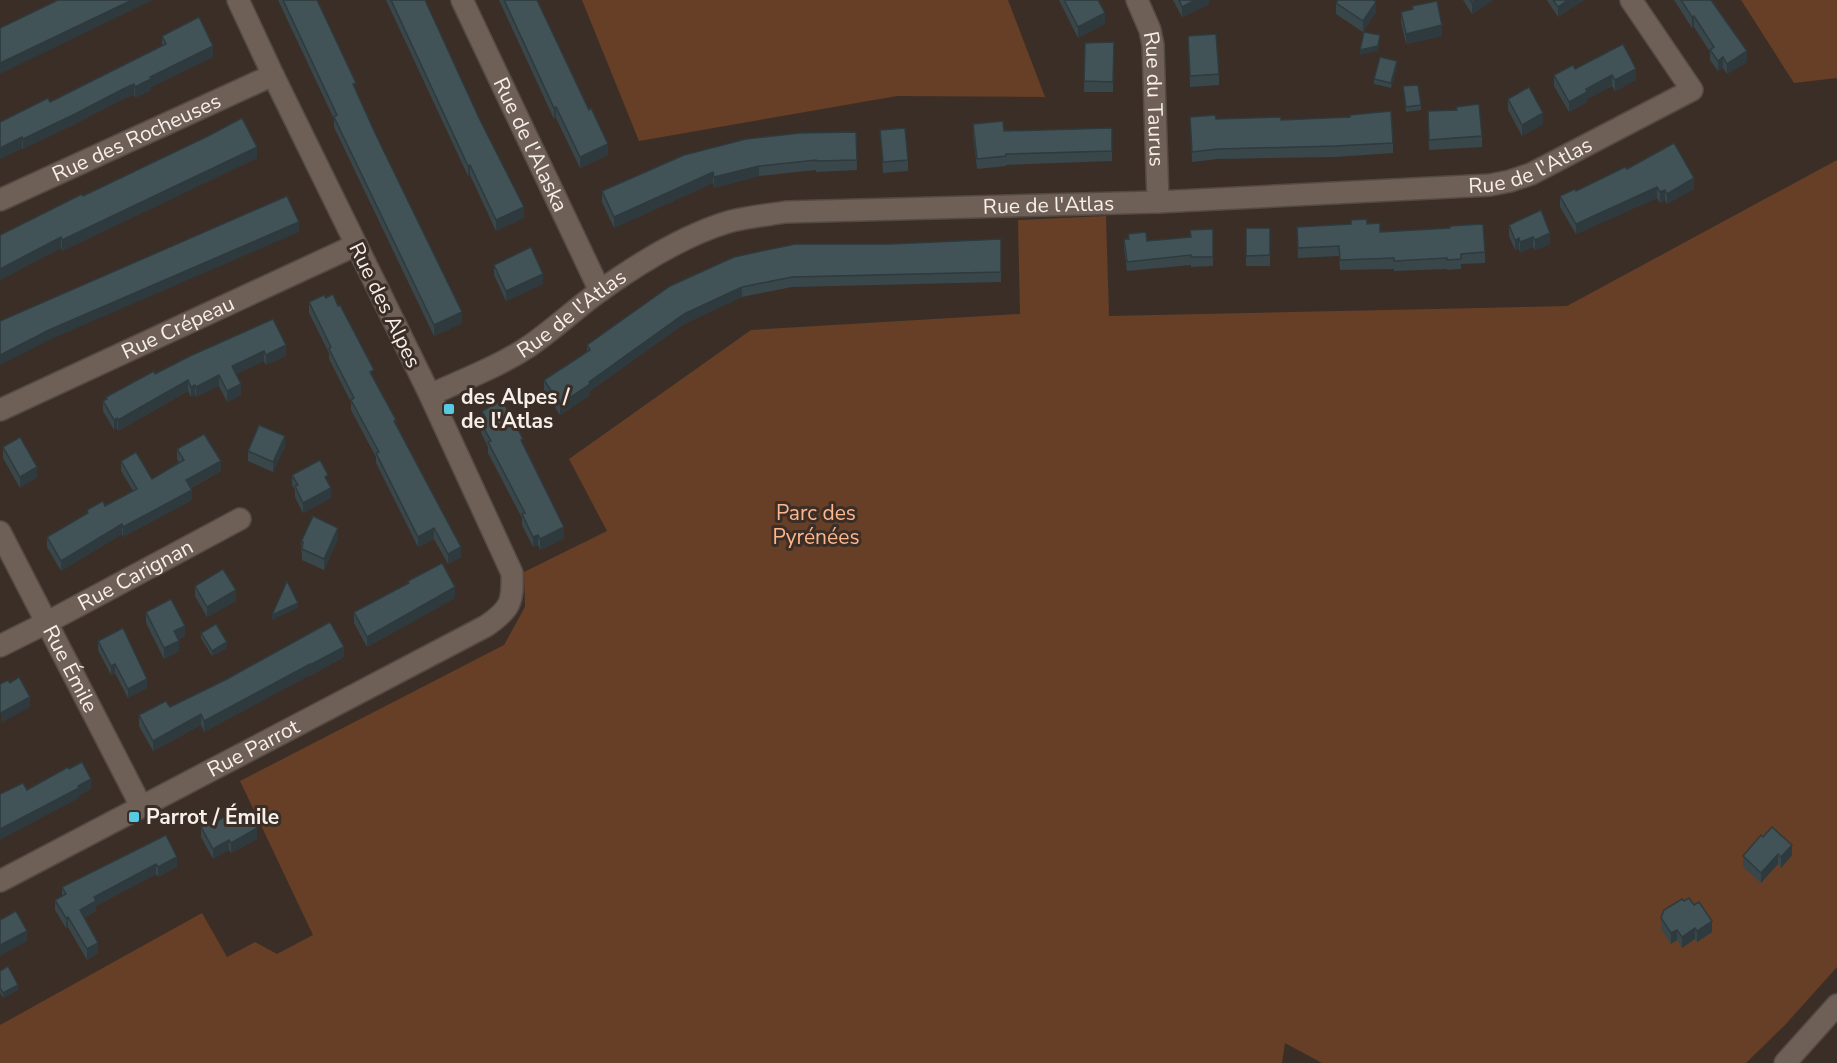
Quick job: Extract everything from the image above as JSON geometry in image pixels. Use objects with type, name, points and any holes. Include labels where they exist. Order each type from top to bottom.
[{"type":"street","name":"Rue des Alpes","points":[[238,0],[430,394],[512,573],[512,593],[505,614]]},
{"type":"street","name":"Rue de l'Alaska","points":[[462,0],[600,291]]},
{"type":"street","name":"Rue du Taurus","points":[[1137,0],[1150,30],[1153,45],[1158,202]]},
{"type":"street","name":"Rue de l'Atlas","points":[[430,394],[506,360],[527,348],[600,291],[672,245],[712,228],[757,216],[786,212],[1158,202],[1490,185],[1510,181],[1531,174],[1692,90],[1631,0]]},
{"type":"street","name":"Rue des Rocheuses","points":[[0,200],[273,75]]},
{"type":"street","name":"Rue Crépeau","points":[[0,410],[356,245]]},
{"type":"street","name":"Rue Carignan","points":[[0,646],[46,624],[240,519]]},
{"type":"street","name":"Rue Émile","points":[[0,532],[141,806]]},
{"type":"street","name":"Rue Parrot","points":[[0,880],[505,614]]},
{"type":"street","points":[[1785,1063],[1837,1005]]},
{"type":"green space","points":[[582,0],[1008,0],[1045,97],[897,96],[639,141]]},
{"type":"green space","points":[[1741,0],[1837,0],[1837,78],[1794,83]]},
{"type":"green space","name":"Parc des Pyrénées","points":[[1837,160],[1837,967],[1785,1025],[1746,1063],[1322,1063],[1285,1043],[1282,1063],[0,1063],[0,1025],[202,913],[227,957],[255,942],[277,954],[313,935],[240,781],[504,645],[525,607],[524,572],[607,531],[569,459],[751,330],[1020,314],[1018,220],[1106,216],[1109,316],[1567,306]]},
{"type":"building","points":[[58,0],[132,0],[0,63],[0,28]]},
{"type":"building","points":[[283,0],[317,0],[356,83],[353,84],[375,133],[462,312],[434,325],[334,117],[337,115]]},
{"type":"building","points":[[391,0],[425,0],[479,118],[524,207],[496,220],[470,165],[468,166]]},
{"type":"building","points":[[504,0],[537,0],[589,110],[591,108],[608,144],[580,157],[556,107],[554,108]]},
{"type":"building","points":[[1064,0],[1098,0],[1105,13],[1078,27]]},
{"type":"building","points":[[1179,0],[1195,0],[1182,7]]},
{"type":"building","points":[[1338,0],[1373,0],[1376,2],[1363,21],[1336,3]]},
{"type":"building","points":[[1553,0],[1568,0],[1558,7]]},
{"type":"building","points":[[1681,0],[1711,0],[1747,51],[1727,64],[1723,57],[1718,61],[1710,50],[1714,47]]},
{"type":"building","points":[[1437,1],[1442,25],[1406,34],[1401,12],[1413,9],[1412,6]]},
{"type":"building","points":[[199,17],[213,46],[150,77],[151,79],[135,87],[134,84],[125,88],[23,139],[22,137],[0,148],[0,122],[48,98],[50,102],[166,44],[162,36]]},
{"type":"building","points":[[1364,32],[1380,35],[1378,46],[1360,50]]},
{"type":"building","points":[[1216,34],[1219,74],[1190,76],[1188,36]]},
{"type":"building","points":[[1114,42],[1113,82],[1084,81],[1085,43]]},
{"type":"building","points":[[1623,44],[1636,69],[1615,80],[1612,75],[1586,89],[1587,92],[1569,102],[1554,75],[1573,65],[1575,69]]},
{"type":"building","points":[[1380,57],[1397,61],[1391,83],[1374,79]]},
{"type":"building","points":[[1418,85],[1421,105],[1406,107],[1403,86]]},
{"type":"building","points":[[1529,87],[1543,113],[1522,125],[1508,99]]},
{"type":"building","points":[[1479,104],[1482,136],[1429,140],[1428,111],[1457,110],[1456,107]]},
{"type":"building","points":[[1391,111],[1393,143],[1218,149],[1192,152],[1190,117],[1215,115],[1216,119],[1281,117],[1281,120],[1350,117],[1350,115]]},
{"type":"building","points":[[242,118],[257,147],[62,240],[61,237],[0,269],[0,235]]},
{"type":"building","points":[[1003,121],[1004,131],[1112,128],[1112,151],[1006,154],[1006,156],[977,159],[973,124]]},
{"type":"building","points":[[905,128],[908,160],[883,162],[880,130]]},
{"type":"building","points":[[856,132],[857,160],[816,160],[759,166],[714,177],[713,172],[614,217],[602,191],[684,155],[746,139],[800,133]]},
{"type":"building","points":[[1674,143],[1694,178],[1667,194],[1665,190],[1660,192],[1657,187],[1576,224],[1560,196],[1575,189],[1576,191],[1625,167],[1627,169]]},
{"type":"building","points":[[287,196],[299,222],[49,330],[0,355],[0,321]]},
{"type":"building","points":[[1541,210],[1550,233],[1535,240],[1533,237],[1520,242],[1519,238],[1515,240],[1509,225]]},
{"type":"building","points":[[1367,219],[1367,224],[1380,223],[1380,232],[1483,224],[1485,252],[1461,254],[1461,259],[1447,260],[1447,258],[1394,261],[1394,258],[1340,260],[1339,246],[1298,248],[1297,227],[1351,224],[1351,220]]},
{"type":"building","points":[[1246,228],[1270,228],[1270,255],[1246,256]]},
{"type":"building","points":[[1213,229],[1213,257],[1191,257],[1191,255],[1127,262],[1124,239],[1129,239],[1128,234],[1146,232],[1147,241],[1191,237],[1190,230]]},
{"type":"building","points":[[1001,239],[1001,272],[792,277],[742,287],[684,314],[560,404],[544,380],[590,350],[587,345],[670,286],[734,257],[795,244],[891,244]]},
{"type":"building","points":[[531,247],[543,274],[506,291],[494,265]]},
{"type":"building","points":[[333,294],[374,370],[370,372],[396,420],[394,421],[461,547],[448,554],[434,528],[418,537],[376,453],[379,452],[351,400],[354,398],[329,349],[331,347],[309,302],[324,295],[326,298]]},
{"type":"building","points":[[273,319],[286,345],[266,355],[264,351],[232,366],[241,384],[227,391],[219,375],[196,387],[195,385],[191,387],[188,380],[118,420],[117,418],[114,420],[103,401],[107,399],[106,397],[154,371],[155,374]]},
{"type":"building","points":[[502,400],[564,527],[540,539],[538,535],[533,537],[522,514],[525,513],[488,442],[491,441],[481,423],[486,419],[482,411]]},
{"type":"building","points":[[259,425],[285,436],[273,462],[248,451]]},
{"type":"building","points":[[204,434],[221,461],[186,480],[192,490],[123,527],[122,524],[61,561],[47,537],[88,513],[87,510],[103,501],[105,506],[137,489],[121,461],[136,452],[152,479],[184,460],[177,449]]},
{"type":"building","points":[[20,437],[37,467],[20,477],[3,447]]},
{"type":"building","points":[[320,460],[328,475],[325,477],[331,488],[303,503],[295,486],[298,485],[292,475]]},
{"type":"building","points":[[313,516],[338,528],[324,559],[302,549],[303,542],[301,542]]},
{"type":"building","points":[[442,563],[455,587],[367,637],[354,612]]},
{"type":"building","points":[[223,569],[236,590],[207,607],[195,586]]},
{"type":"building","points":[[287,581],[298,603],[272,615]]},
{"type":"building","points":[[171,599],[185,626],[174,631],[179,641],[164,648],[146,612]]},
{"type":"building","points":[[330,622],[344,647],[204,721],[201,714],[153,741],[139,715],[166,701],[170,707],[227,679]]},
{"type":"building","points":[[216,624],[227,642],[212,651],[201,633]]},
{"type":"building","points":[[123,628],[147,679],[128,689],[115,664],[111,666],[98,641]]},
{"type":"building","points":[[19,677],[30,697],[1,713],[0,684],[8,680],[10,683]]},
{"type":"building","points":[[82,762],[91,779],[78,786],[79,788],[0,829],[0,794],[23,783],[27,790],[68,767],[69,769]]},
{"type":"building","points":[[247,809],[257,828],[231,843],[229,840],[213,849],[201,827],[235,811],[237,815]]},
{"type":"building","points":[[1772,827],[1792,845],[1781,857],[1778,854],[1761,873],[1743,856],[1761,835],[1763,837]]},
{"type":"building","points":[[166,835],[177,857],[158,867],[156,864],[94,897],[96,901],[80,910],[98,943],[87,949],[55,900],[66,894],[62,887]]},
{"type":"building","points":[[1689,898],[1694,905],[1699,902],[1712,921],[1697,931],[1695,928],[1682,937],[1677,930],[1671,933],[1661,918],[1664,910],[1682,899],[1684,901]]},
{"type":"building","points":[[16,911],[27,931],[0,945],[0,920]]},
{"type":"building","points":[[8,966],[18,985],[3,993],[0,988],[0,971]]},
{"type":"place","name":"des Alpes / de l'Atlas","points":[[449,409]]},
{"type":"place","name":"Parrot / Émile","points":[[134,817]]}]
